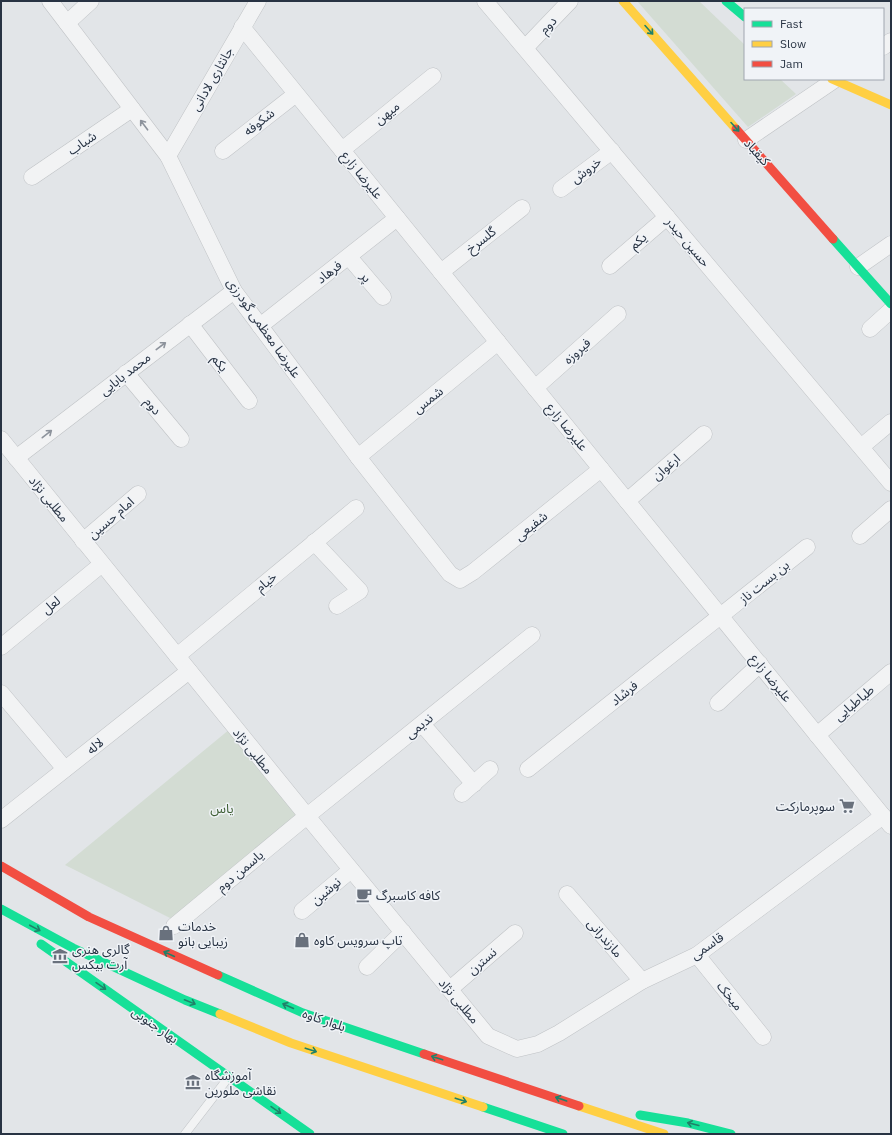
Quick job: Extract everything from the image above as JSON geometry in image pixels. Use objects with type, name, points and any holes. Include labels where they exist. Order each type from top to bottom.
[{"type":"main road","name":"کیقباد","points":[[623,1],[891,304]]},
{"type":"main road","points":[[726,1],[744,16]]},
{"type":"main road","points":[[836,80],[891,105]]},
{"type":"main road","name":"بلوار کاوه","points":[[1,866],[89,917],[303,1013],[664,1134]]},
{"type":"main road","points":[[1,909],[73,948],[185,1000],[291,1043],[563,1134]]},
{"type":"main road","name":"بهار جنوبی","points":[[1,916],[310,1134]]},
{"type":"main road","points":[[578,1105],[688,1123],[731,1134]]},
{"type":"street","name":"علیرضا معظمی گودرزی","points":[[50,1],[168,156],[234,290],[358,457],[450,574],[460,580]]},
{"type":"street","points":[[67,23],[90,1]]},
{"type":"street","name":"جانثاری لادانی","points":[[168,156],[258,1]]},
{"type":"street","name":"حسین حیدر","points":[[485,1],[891,483]]},
{"type":"street","name":"دوم","points":[[525,48],[570,1]]},
{"type":"street","name":"علیرضا زارع","points":[[242,27],[887,821]]},
{"type":"street","name":"میهن","points":[[342,150],[433,76]]},
{"type":"street","points":[[746,140],[833,80]]},
{"type":"street","name":"شکوفه","points":[[223,151],[296,94]]},
{"type":"street","name":"شباب","points":[[32,177],[132,109]]},
{"type":"street","name":"خروش","points":[[561,189],[612,151]]},
{"type":"street","name":"گلسرخ","points":[[441,272],[522,208]]},
{"type":"street","name":"یکم","points":[[610,266],[667,217]]},
{"type":"street","name":"فرهاد","points":[[260,326],[398,218]]},
{"type":"street","points":[[858,267],[891,244]]},
{"type":"street","name":"پر","points":[[349,257],[383,297]]},
{"type":"street","name":"محمد بابایی","points":[[16,458],[234,290]]},
{"type":"street","points":[[870,329],[891,310]]},
{"type":"street","name":"فیروزه","points":[[535,388],[618,314]]},
{"type":"street","name":"یکم","points":[[190,324],[249,401]]},
{"type":"street","name":"شمس","points":[[358,457],[498,342]]},
{"type":"street","name":"دوم","points":[[126,373],[180,440]]},
{"type":"street","points":[[861,447],[891,422]]},
{"type":"street","name":"ارغوان","points":[[627,501],[704,434]]},
{"type":"street","name":"مطلبی نژاد","points":[[1,439],[351,870],[488,1036],[517,1049]]},
{"type":"street","name":"شفیعی","points":[[460,580],[473,572],[601,469]]},
{"type":"street","name":"امام حسین","points":[[83,541],[138,494]]},
{"type":"street","name":"خیام","points":[[177,656],[356,508]]},
{"type":"street","points":[[860,536],[891,509]]},
{"type":"street","points":[[314,542],[360,591],[337,606]]},
{"type":"street","name":"بن بست ناز","points":[[720,616],[807,547]]},
{"type":"street","name":"لعل","points":[[1,647],[102,564]]},
{"type":"street","name":"فرشاد","points":[[528,769],[720,616]]},
{"type":"street","name":"ندیمی","points":[[307,816],[532,635]]},
{"type":"street","points":[[718,704],[760,664]]},
{"type":"street","name":"لاله","points":[[1,820],[189,671]]},
{"type":"street","name":"طباطبایی","points":[[817,735],[891,672]]},
{"type":"street","points":[[1,693],[65,769]]},
{"type":"street","points":[[422,724],[474,784]]},
{"type":"street","points":[[462,794],[490,769]]},
{"type":"street","name":"یاسمن دوم","points":[[174,926],[307,816]]},
{"type":"street","name":"قاسمی","points":[[517,1049],[538,1044],[559,1033],[642,981],[697,955],[887,821]]},
{"type":"street","name":"نوشین","points":[[302,911],[351,870]]},
{"type":"street","name":"مازندرانی","points":[[567,894],[642,981]]},
{"type":"street","points":[[367,967],[402,932]]},
{"type":"street","name":"نسترن","points":[[450,989],[515,933]]},
{"type":"street","name":"میخک","points":[[697,955],[763,1037]]},
{"type":"lane","points":[[185,1134],[229,1077]]},
{"type":"green space","points":[[637,1],[699,1],[744,44],[744,80],[781,80],[796,94],[748,127]]},
{"type":"green space","name":"یاس","points":[[230,729],[301,815],[172,919],[65,865]]},
{"type":"traffic: fast","points":[[726,1],[744,16]]},
{"type":"traffic: fast","points":[[833,239],[891,304]]},
{"type":"traffic: fast","points":[[1,909],[73,948],[185,1000],[220,1014]]},
{"type":"traffic: fast","points":[[41,944],[310,1134]]},
{"type":"traffic: fast","points":[[218,975],[303,1013],[424,1054]]},
{"type":"traffic: fast","points":[[483,1107],[563,1134]]},
{"type":"traffic: fast","points":[[640,1115],[688,1123],[731,1134]]},
{"type":"traffic: slow","points":[[623,1],[736,129]]},
{"type":"traffic: slow","points":[[834,80],[891,105]]},
{"type":"traffic: slow","points":[[220,1014],[291,1043],[483,1107]]},
{"type":"traffic: slow","points":[[579,1106],[664,1134]]},
{"type":"traffic: jam","points":[[736,129],[833,239]]},
{"type":"traffic: jam","points":[[1,866],[89,917],[218,975]]},
{"type":"traffic: jam","points":[[424,1054],[579,1106]]},
{"type":"place","name":"سوپرمارکت","points":[[847,806]]},
{"type":"place","name":"کافه کاسبرگ","points":[[364,895]]},
{"type":"place","name":"خدمات زیبایی بانو","points":[[166,933]]},
{"type":"place","name":"تاپ سرویس کاوه","points":[[302,940]]},
{"type":"place","name":"گالری هنری آرت بیکس","points":[[60,956]]},
{"type":"place","name":"آموزشگاه نقاشی ملورین","points":[[193,1082]]}]
